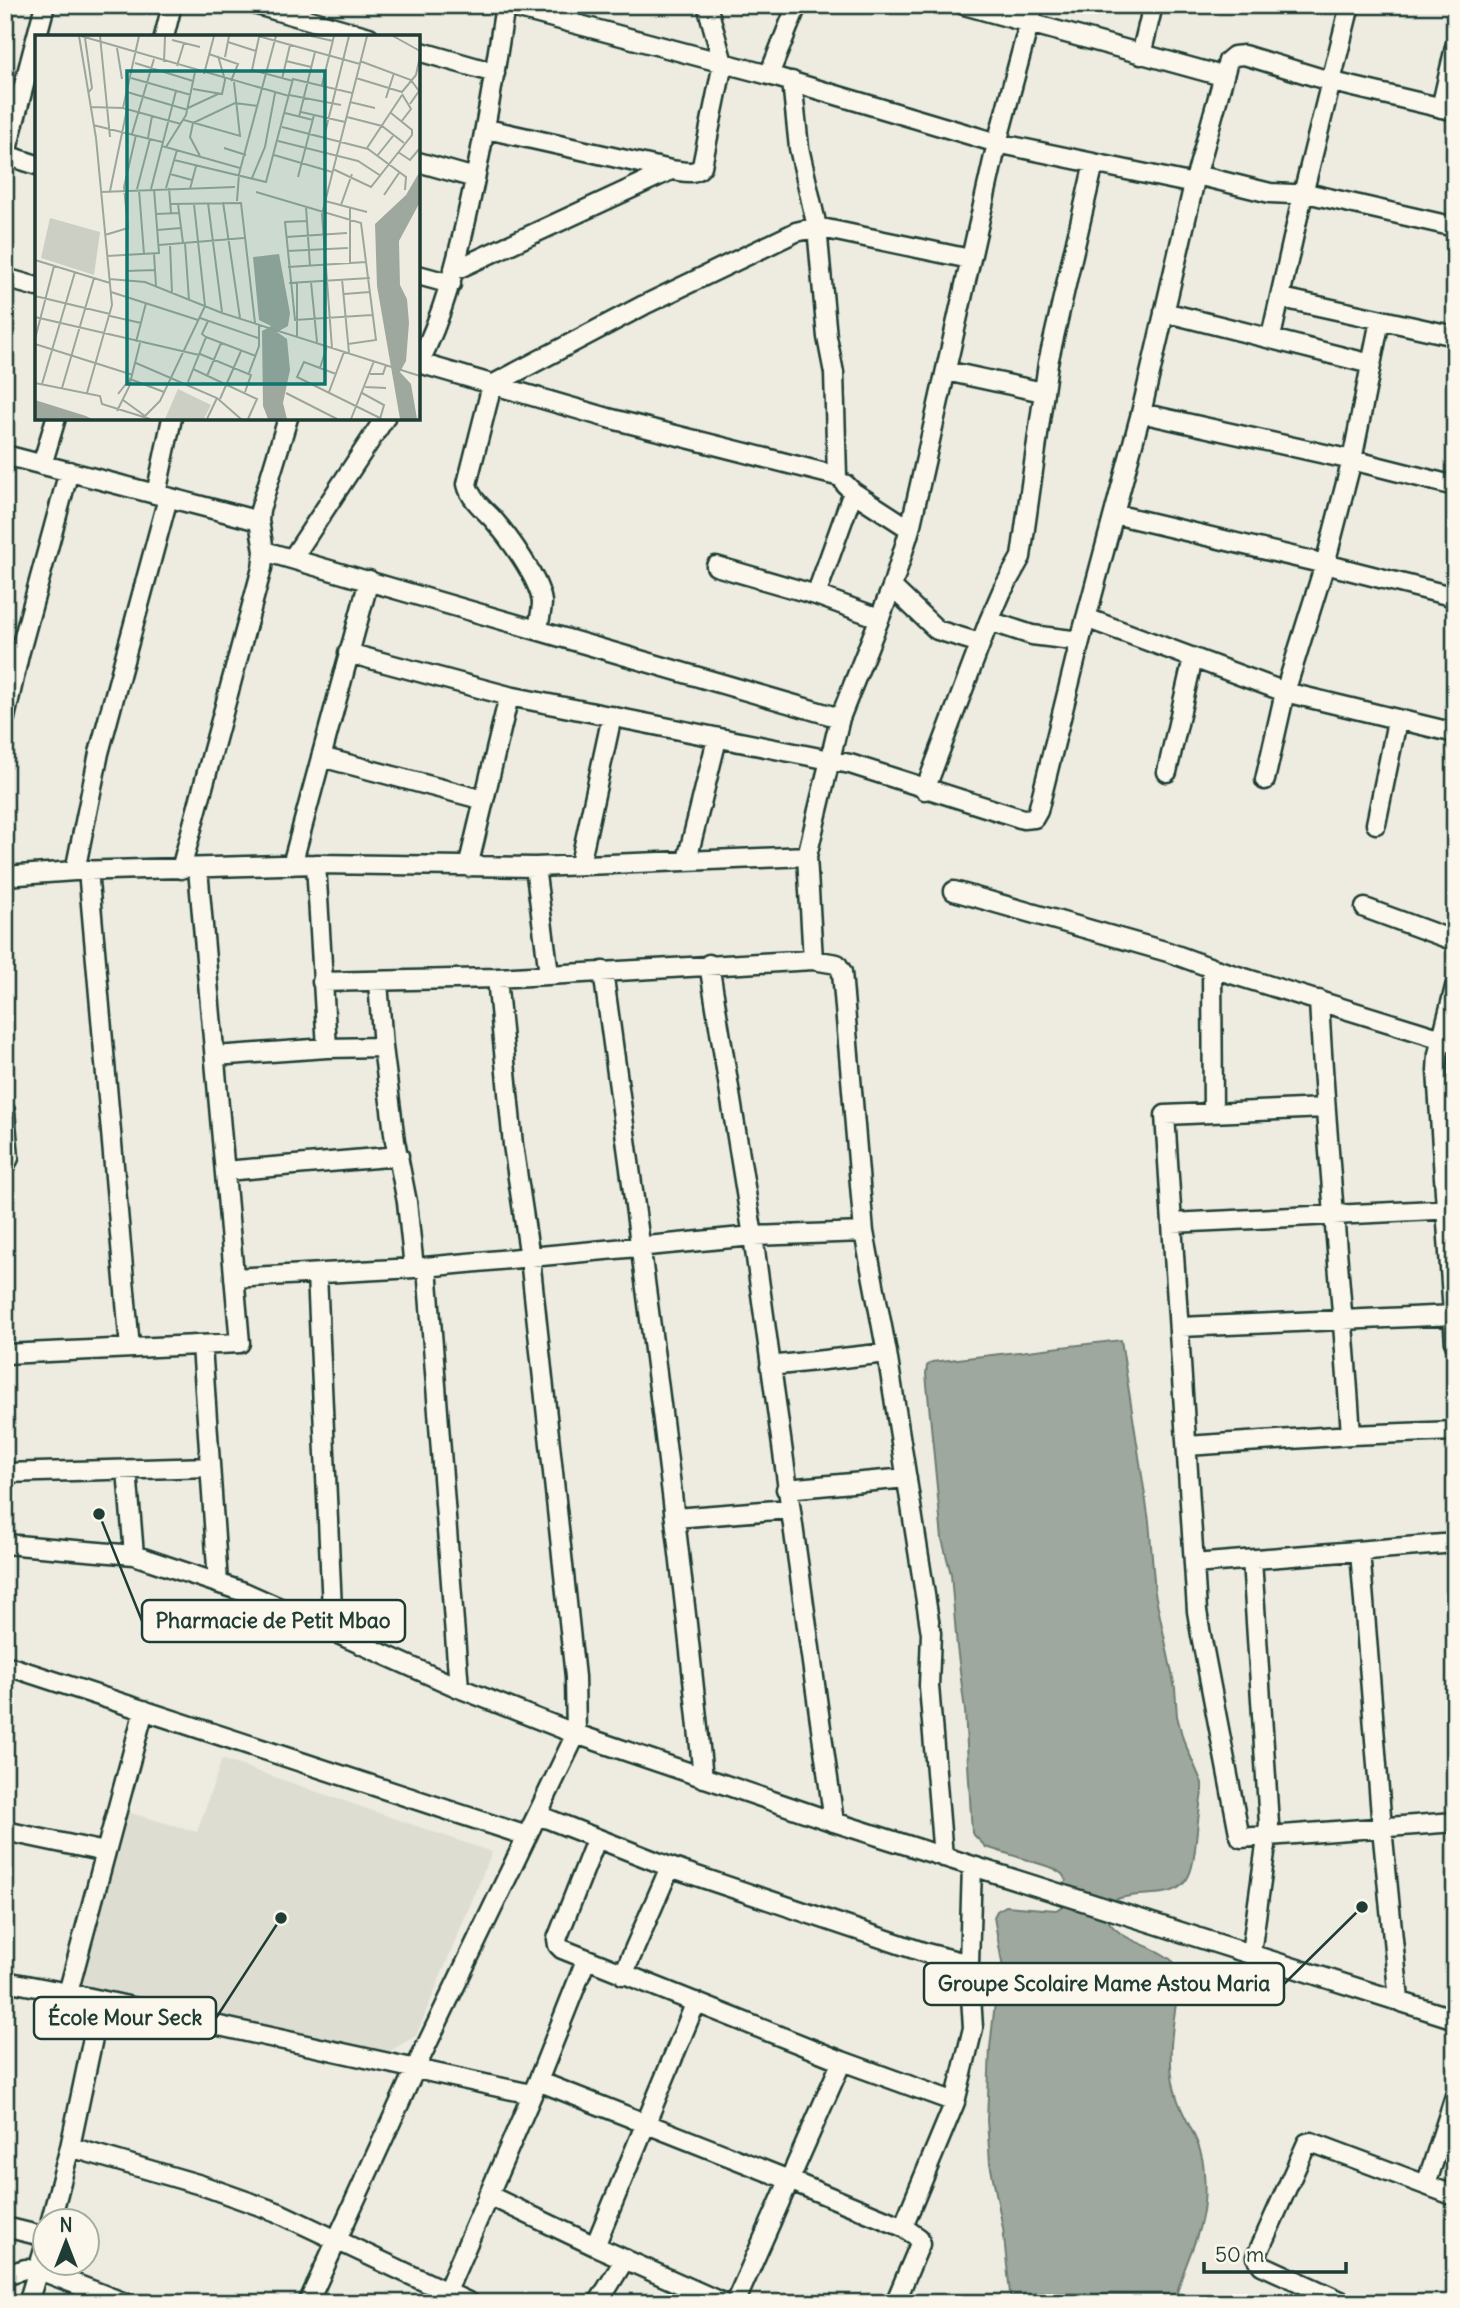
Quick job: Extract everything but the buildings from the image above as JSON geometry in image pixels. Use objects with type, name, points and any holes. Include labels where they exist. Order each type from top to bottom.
[{"type":"street","points":[[38,35],[45,5]]},
{"type":"street","points":[[164,35],[172,5]]},
{"type":"street","points":[[257,5],[362,35]]},
{"type":"street","points":[[420,362],[438,323],[453,277],[487,129],[504,5],[570,14],[723,63],[997,143],[1094,163],[1270,192],[1303,194],[1455,227]]},
{"type":"street","points":[[487,129],[671,170],[699,171],[723,63],[707,5]]},
{"type":"street","points":[[769,75],[797,5]]},
{"type":"street","points":[[964,5],[1222,76]]},
{"type":"street","points":[[813,960],[807,856],[840,718],[891,587],[910,529],[997,143],[1034,5]]},
{"type":"street","points":[[1141,55],[1153,5]]},
{"type":"street","points":[[1271,338],[1303,194],[1350,5]]},
{"type":"street","points":[[348,653],[509,696],[830,760],[1023,819],[1034,818],[1141,413],[1196,179],[1228,61],[1234,56],[1244,55],[1333,82],[1448,110],[1455,47]]},
{"type":"street","points":[[35,51],[5,156],[35,164]]},
{"type":"street","points":[[420,52],[495,73]]},
{"type":"street","points":[[792,81],[799,148],[817,227],[827,337],[834,373],[837,477]]},
{"type":"street","points":[[420,163],[475,178]]},
{"type":"street","points":[[925,790],[989,621],[1021,557],[1048,363],[1094,163]]},
{"type":"street","points":[[420,275],[453,277],[671,170]]},
{"type":"street","points":[[538,629],[542,607],[537,587],[505,532],[468,491],[467,484],[492,384],[796,232],[817,227],[970,259]]},
{"type":"street","points":[[5,278],[35,286]]},
{"type":"street","points":[[1282,298],[1455,336]]},
{"type":"street","points":[[1164,312],[1371,364]]},
{"type":"street","points":[[1265,780],[1286,692],[1325,564],[1352,460],[1380,320]]},
{"type":"street","points":[[420,364],[608,418],[837,477],[853,492],[910,529]]},
{"type":"street","points":[[947,371],[1043,392]]},
{"type":"street","points":[[1141,413],[1454,483]]},
{"type":"street","points":[[42,465],[55,420]]},
{"type":"street","points":[[130,1348],[81,870],[99,753],[162,496],[172,420]]},
{"type":"street","points":[[5,1354],[240,1343],[215,1056],[190,869],[263,561],[260,510],[287,420]]},
{"type":"street","points":[[292,559],[384,420]]},
{"type":"street","points":[[5,455],[259,521]]},
{"type":"street","points":[[5,718],[36,589],[69,471]]},
{"type":"street","points":[[816,595],[853,492]]},
{"type":"street","points":[[1114,513],[1455,597]]},
{"type":"street","points":[[264,551],[840,718]]},
{"type":"street","points":[[716,566],[816,595],[879,618]]},
{"type":"street","points":[[292,865],[369,580]]},
{"type":"street","points":[[891,587],[937,630],[980,643]]},
{"type":"street","points":[[1086,618],[1286,692],[1455,733]]},
{"type":"street","points":[[989,621],[1032,635],[1080,641]]},
{"type":"street","points":[[1167,772],[1193,659]]},
{"type":"street","points":[[468,867],[509,696]]},
{"type":"street","points":[[580,864],[612,716]]},
{"type":"street","points":[[1376,824],[1397,721]]},
{"type":"street","points":[[687,860],[718,738]]},
{"type":"street","points":[[321,757],[484,800]]},
{"type":"street","points":[[5,876],[81,870],[316,864],[535,867],[807,856]]},
{"type":"street","points":[[316,864],[327,1048]]},
{"type":"street","points":[[535,867],[549,974]]},
{"type":"street","points":[[954,891],[1168,952],[1448,1041]]},
{"type":"street","points":[[1365,908],[1455,941]]},
{"type":"street","points":[[322,982],[497,978],[813,960],[836,964],[842,972],[864,1232],[887,1353],[931,1633],[929,1686],[943,1857]]},
{"type":"street","points":[[709,964],[754,1236],[786,1489],[834,1822]]},
{"type":"street","points":[[1212,968],[1213,1112]]},
{"type":"street","points":[[603,971],[642,1248],[704,1778]]},
{"type":"street","points":[[308,2303],[416,2067],[576,1734],[575,1677],[530,1258],[513,1145],[497,978]]},
{"type":"street","points":[[379,982],[383,1047],[399,1156],[421,1268],[459,1688]]},
{"type":"street","points":[[1455,987],[1448,1041],[1438,1054],[1437,1071],[1450,1209],[1455,1344]]},
{"type":"street","points":[[1319,1000],[1351,1435]]},
{"type":"street","points":[[215,1056],[383,1047]]},
{"type":"street","points":[[1325,1108],[1165,1115],[1201,1635],[1241,1838],[1455,1822]]},
{"type":"street","points":[[5,1111],[9,1158],[5,1165]]},
{"type":"street","points":[[225,1171],[399,1156]]},
{"type":"street","points":[[1172,1223],[1450,1209]]},
{"type":"street","points":[[234,1278],[421,1268],[754,1236],[864,1232]]},
{"type":"street","points":[[317,1273],[333,1632]]},
{"type":"street","points":[[1180,1326],[1454,1315]]},
{"type":"street","points":[[202,1345],[218,1583]]},
{"type":"street","points":[[770,1366],[887,1353]]},
{"type":"street","points":[[1186,1446],[1455,1431]]},
{"type":"street","points":[[5,1473],[210,1467]]},
{"type":"street","points":[[127,1470],[134,1555]]},
{"type":"street","points":[[786,1489],[907,1478]]},
{"type":"street","points":[[675,1518],[789,1509]]},
{"type":"street","points":[[1195,1564],[1455,1543]]},
{"type":"street","points":[[5,1544],[134,1555],[244,1592],[459,1688],[576,1734],[834,1822],[1455,2019]]},
{"type":"street","points":[[1360,1551],[1399,2000]]},
{"type":"street","points":[[1251,1953],[1269,1837],[1252,1560]]},
{"type":"street","points":[[5,1665],[527,1836]]},
{"type":"street","points":[[68,1993],[144,1710]]},
{"type":"street","points":[[538,1815],[670,1867],[926,1953],[969,1964]]},
{"type":"street","points":[[5,1831],[106,1853]]},
{"type":"street","points":[[596,1840],[557,1939],[562,1949],[955,2102]]},
{"type":"street","points":[[902,2227],[955,2102],[973,2028],[969,1964],[972,1866]]},
{"type":"street","points":[[623,1975],[670,1867]]},
{"type":"street","points":[[447,2291],[535,2088],[586,1960]]},
{"type":"street","points":[[5,1981],[416,2067],[535,2088],[646,2125],[789,2180],[902,2227],[919,2238],[920,2244],[895,2303]]},
{"type":"street","points":[[55,2206],[101,2000]]},
{"type":"street","points":[[595,2246],[696,2002]]},
{"type":"street","points":[[735,2303],[842,2060]]},
{"type":"street","points":[[1426,2185],[1455,2096]]},
{"type":"street","points":[[1345,2303],[1262,2265],[1256,2257],[1307,2143],[1311,2142],[1455,2196]]},
{"type":"street","points":[[70,2147],[258,2204],[470,2303]]},
{"type":"street","points":[[488,2195],[723,2303]]},
{"type":"street","points":[[5,2227],[32,2234]]},
{"type":"street","points":[[598,2303],[625,2259]]},
{"type":"street","points":[[5,2275],[32,2270]]},
{"type":"street","points":[[28,2303],[37,2276]]},
{"type":"street","points":[[55,2276],[125,2303]]},
{"type":"shaded area","points":[[1121,1340],[1149,1521],[1155,1593],[1175,1688],[1177,1716],[1183,1739],[1202,1783],[1202,1792],[1194,1858],[1184,1882],[1169,1892],[1114,1900],[1109,1922],[1124,1936],[1164,1955],[1181,1970],[1172,2034],[1171,2066],[1177,2098],[1201,2152],[1204,2205],[1200,2227],[1180,2281],[1175,2303],[1011,2303],[1003,2228],[990,2163],[987,2120],[996,1993],[1004,1974],[994,1917],[997,1911],[1006,1906],[1056,1910],[1061,1907],[1066,1880],[1053,1868],[986,1847],[972,1833],[965,1711],[951,1574],[942,1539],[926,1374],[927,1366],[932,1362]]},
{"type":"shaded area","points":[[222,1759],[492,1852],[416,2036],[388,2052],[79,1985],[124,1811],[197,1832]]},
{"type":"place","name":"Pharmacie de Petit Mbao","points":[[99,1514]]},
{"type":"place","name":"Groupe Scolaire Mame Astou Maria","points":[[1362,1907]]},
{"type":"place","name":"École Mour Seck","points":[[281,1918]]}]
